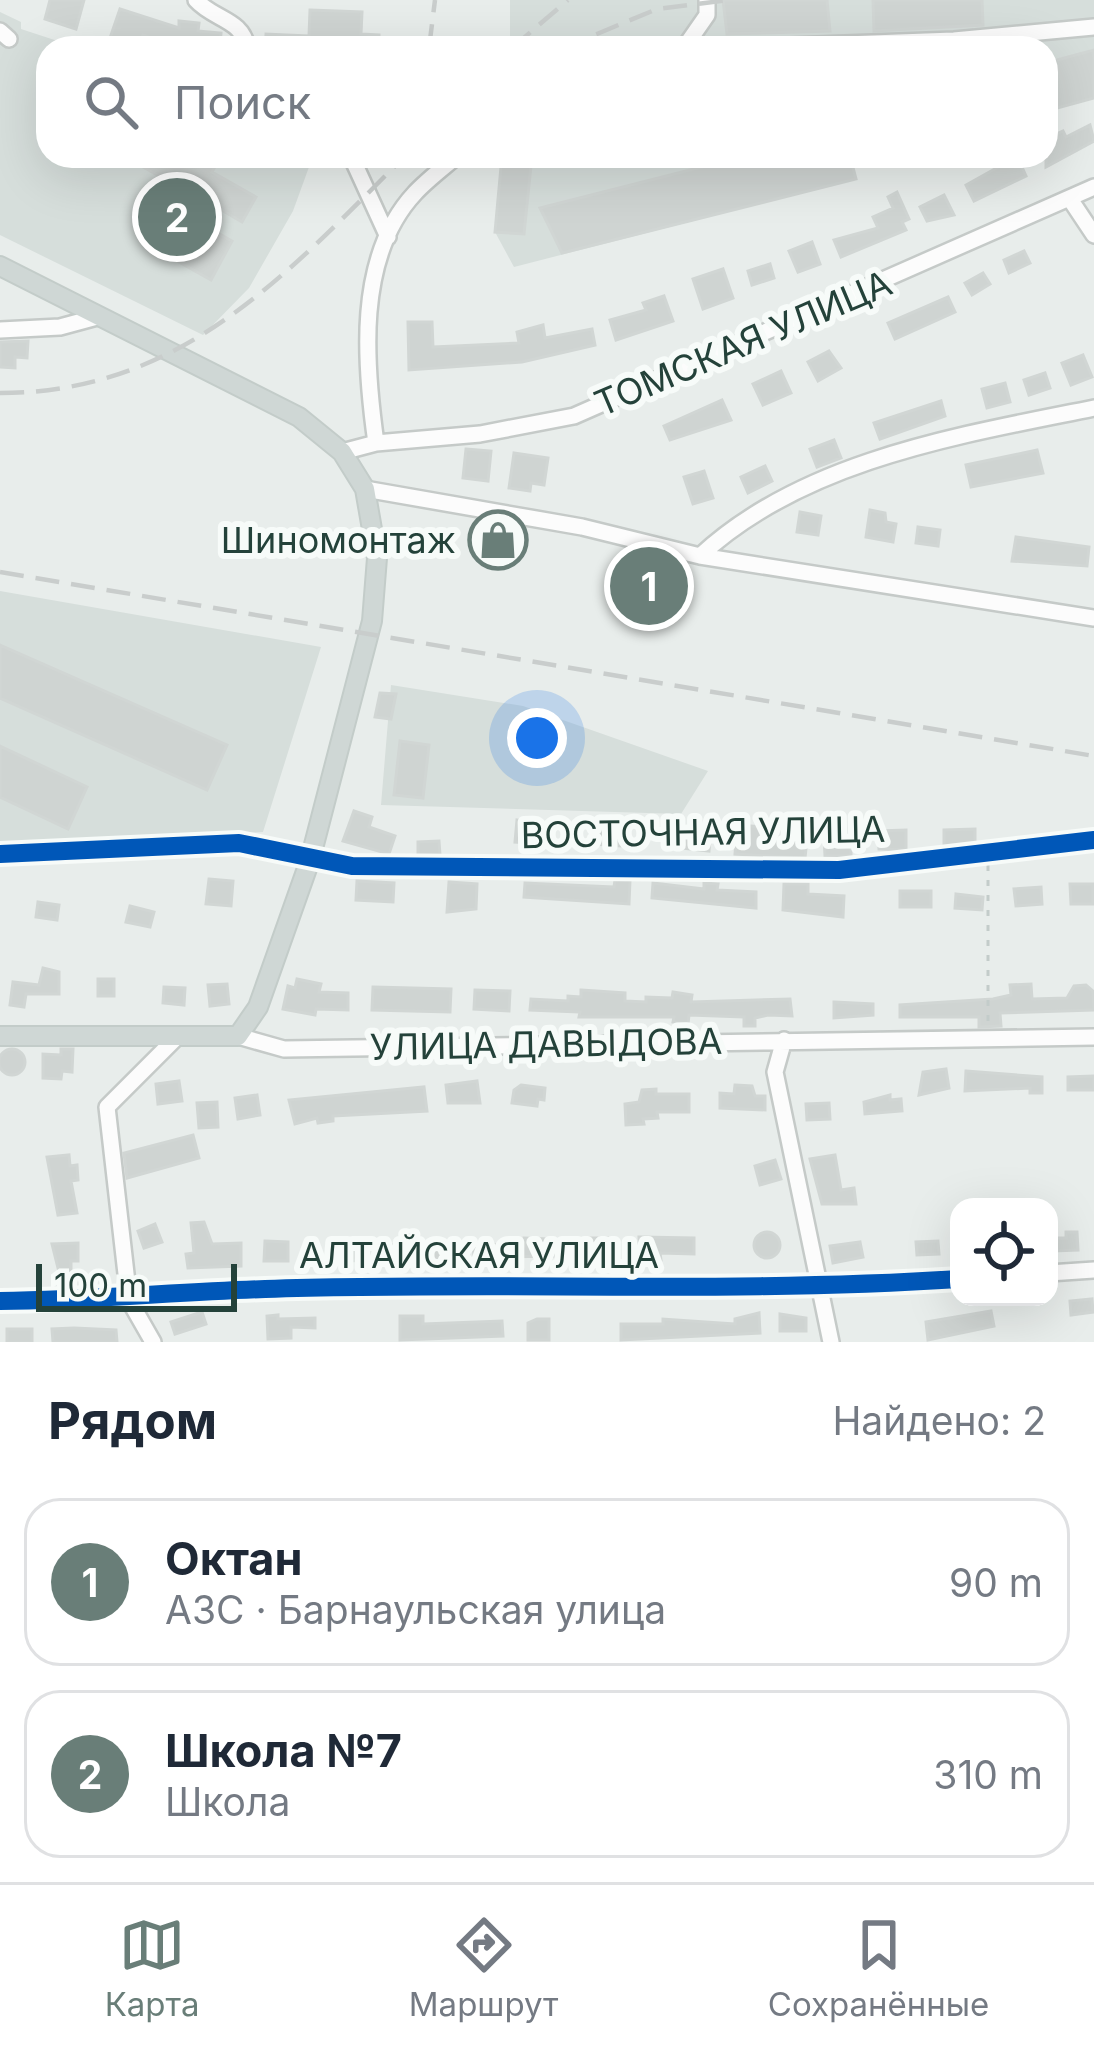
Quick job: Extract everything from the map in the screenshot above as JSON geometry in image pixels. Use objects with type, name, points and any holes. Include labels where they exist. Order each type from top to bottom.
[{"type":"main road","points":[[0,266],[299,417],[342,452],[365,488],[377,558],[372,621],[310,860],[258,1007],[238,1036]]},
{"type":"main road","name":"УЛИЦА ДАВЫДОВА","points":[[0,1036],[174,1040],[238,1036]]},
{"type":"street","points":[[196,0],[235,24],[245,36]]},
{"type":"street","points":[[692,36],[707,15],[707,0]]},
{"type":"street","points":[[998,36],[1094,27]]},
{"type":"street","points":[[356,168],[388,237]]},
{"type":"street","points":[[376,443],[366,368],[370,315],[388,237],[412,196],[444,168]]},
{"type":"street","name":"ТОМСКАЯ УЛИЦА","points":[[342,452],[376,443],[480,434],[574,416],[1094,187]]},
{"type":"street","points":[[1070,199],[1094,235]]},
{"type":"street","points":[[0,330],[60,327],[97,317]]},
{"type":"street","points":[[700,556],[735,524],[820,482],[957,436],[1094,409]]},
{"type":"street","points":[[365,488],[582,527],[700,556],[1094,618]]},
{"type":"street","name":"ВОСТОЧНАЯ УЛИЦА","points":[[0,854],[238,843],[352,866],[651,866],[740,872],[839,870],[988,857],[1094,840]]},
{"type":"street","name":"УЛИЦА ДАВЫДОВА","points":[[238,1036],[284,1049],[1094,1036]]},
{"type":"street","points":[[153,1342],[129,1300],[107,1107],[174,1040]]},
{"type":"street","points":[[784,1040],[775,1072],[831,1342]]},
{"type":"street","points":[[1058,1272],[1094,1270]]},
{"type":"street","name":"АЛТАЙСКАЯ УЛИЦА","points":[[0,1301],[129,1300],[262,1288],[820,1288],[950,1280]]},
{"type":"path","points":[[988,857],[988,1039]]},
{"type":"shaded area","points":[[510,0],[1094,0],[1094,98],[1058,108],[1058,36],[510,36]]},
{"type":"shaded area","points":[[0,12],[21,22],[21,29],[42,36],[36,36],[36,168],[309,168],[293,211],[249,288],[203,335],[0,235]]},
{"type":"shaded area","points":[[501,168],[853,168],[856,179],[514,267],[495,232]]},
{"type":"shaded area","points":[[0,591],[321,647],[263,832],[0,843]]},
{"type":"shaded area","points":[[391,685],[523,706],[708,771],[681,814],[381,805]]},
{"type":"building","points":[[50,0],[84,0],[76,29],[45,19]]},
{"type":"building","points":[[723,0],[827,0],[830,31],[727,34]]},
{"type":"building","points":[[873,0],[982,0],[983,25],[874,31]]},
{"type":"building","points":[[120,9],[179,28],[179,21],[199,23],[198,31],[221,33],[221,36],[111,36]]},
{"type":"building","points":[[310,10],[362,12],[361,34],[379,35],[379,36],[309,36]]},
{"type":"building","points":[[1094,50],[1094,98],[1058,108],[1058,60]]},
{"type":"building","points":[[1090,125],[1094,141],[1058,160],[1058,133],[1063,131],[1066,137]]},
{"type":"building","points":[[145,168],[214,168],[212,172],[256,197],[242,222],[201,198],[182,233],[202,245],[211,229],[232,241],[211,280],[147,244],[169,207],[179,212],[190,193]]},
{"type":"building","points":[[501,168],[531,168],[524,234],[495,232]]},
{"type":"building","points":[[698,168],[853,168],[856,179],[562,253],[540,208]]},
{"type":"building","points":[[996,168],[1022,168],[1026,176],[974,201],[966,185]]},
{"type":"building","points":[[897,192],[909,219],[902,222],[906,230],[841,257],[834,240],[878,228],[873,217],[893,208],[888,197]]},
{"type":"building","points":[[944,195],[954,215],[927,221],[920,207]]},
{"type":"building","points":[[812,242],[820,264],[798,272],[789,251]]},
{"type":"building","points":[[1024,251],[1030,263],[1009,273],[1004,260]]},
{"type":"building","points":[[770,264],[774,278],[752,285],[748,271]]},
{"type":"building","points":[[723,269],[733,298],[703,309],[693,279]]},
{"type":"building","points":[[983,273],[990,284],[972,295],[965,283]]},
{"type":"building","points":[[664,296],[673,321],[616,340],[610,320],[646,310],[643,303]]},
{"type":"building","points":[[948,297],[955,312],[895,339],[888,323]]},
{"type":"building","points":[[408,322],[432,322],[433,347],[519,343],[517,332],[543,325],[545,338],[592,329],[595,345],[522,362],[409,370]]},
{"type":"building","points":[[28,341],[27,358],[15,357],[15,368],[0,367],[0,342]]},
{"type":"building","points":[[829,351],[841,368],[818,381],[808,362]]},
{"type":"building","points":[[1083,355],[1092,377],[1071,385],[1062,363]]},
{"type":"building","points":[[781,371],[791,393],[763,405],[753,384]]},
{"type":"building","points":[[1045,373],[1050,388],[1029,395],[1024,380]]},
{"type":"building","points":[[1005,383],[1010,402],[987,408],[982,389]]},
{"type":"building","points":[[722,400],[731,420],[670,440],[664,426]]},
{"type":"building","points":[[941,401],[945,416],[880,439],[874,423]]},
{"type":"building","points":[[834,440],[841,458],[817,467],[810,449]]},
{"type":"building","points":[[466,449],[491,451],[488,481],[463,478]]},
{"type":"building","points":[[1037,450],[1043,473],[971,487],[966,465]]},
{"type":"building","points":[[514,453],[548,458],[544,485],[531,483],[530,491],[509,488]]},
{"type":"building","points":[[765,466],[772,481],[748,493],[741,477]]},
{"type":"building","points":[[704,471],[713,498],[693,504],[684,477]]},
{"type":"building","points":[[870,510],[885,513],[886,522],[896,524],[893,542],[866,537]]},
{"type":"building","points":[[800,512],[821,516],[818,535],[797,532]]},
{"type":"building","points":[[918,527],[940,530],[938,546],[916,543]]},
{"type":"building","name":"Шиномонтаж","points":[[487,531],[512,536],[513,559],[483,549]]},
{"type":"building","points":[[1016,537],[1089,547],[1087,566],[1012,561]]},
{"type":"building","points":[[0,645],[227,745],[207,790],[0,698]]},
{"type":"building","points":[[380,693],[396,694],[391,719],[375,717]]},
{"type":"building","points":[[400,741],[429,745],[423,798],[394,795]]},
{"type":"building","points":[[0,746],[87,787],[68,829],[0,797]]},
{"type":"building","points":[[354,811],[372,817],[369,827],[395,836],[389,854],[343,841]]},
{"type":"building","points":[[517,820],[545,823],[543,844],[515,842]]},
{"type":"building","points":[[594,822],[621,824],[620,846],[593,844]]},
{"type":"building","points":[[737,825],[764,827],[763,836],[807,839],[805,858],[735,854]]},
{"type":"building","points":[[683,826],[711,829],[709,851],[681,848]]},
{"type":"building","points":[[975,829],[975,842],[944,846],[944,830]]},
{"type":"building","points":[[906,830],[906,850],[879,849],[878,831]]},
{"type":"building","points":[[824,836],[851,836],[851,856],[825,856]]},
{"type":"building","points":[[439,841],[440,855],[418,855],[418,842]]},
{"type":"building","points":[[209,879],[233,881],[231,906],[206,904]]},
{"type":"building","points":[[615,880],[630,880],[629,904],[524,897],[525,883],[614,887]]},
{"type":"building","points":[[357,881],[394,883],[393,902],[356,900]]},
{"type":"building","points":[[449,882],[477,884],[476,909],[447,912]]},
{"type":"building","points":[[653,883],[704,889],[704,883],[718,884],[717,890],[756,892],[756,908],[652,898]]},
{"type":"building","points":[[784,884],[808,884],[808,894],[844,896],[843,917],[783,910]]},
{"type":"building","points":[[1070,884],[1093,884],[1093,904],[1071,904]]},
{"type":"building","points":[[1041,887],[1042,904],[1016,906],[1014,889]]},
{"type":"building","points":[[900,891],[931,891],[931,907],[900,907]]},
{"type":"building","points":[[956,894],[983,897],[982,910],[955,908]]},
{"type":"building","points":[[38,902],[59,905],[57,920],[36,917]]},
{"type":"building","points":[[130,906],[154,912],[150,927],[126,922]]},
{"type":"building","points":[[43,968],[59,972],[59,994],[26,994],[24,1007],[10,1005],[13,982],[39,985]]},
{"type":"building","points":[[98,979],[114,979],[114,996],[98,996]]},
{"type":"building","points":[[297,979],[321,984],[319,992],[348,993],[348,1010],[316,1009],[315,1015],[283,1009],[288,986],[295,988]]},
{"type":"building","points":[[227,984],[229,1004],[210,1006],[208,985]]},
{"type":"building","points":[[1031,984],[1032,999],[1067,998],[1074,986],[1086,985],[1093,991],[1094,1010],[1000,1013],[1001,1026],[979,1027],[979,1017],[900,1017],[900,1005],[993,999],[1011,995],[1010,985]]},
{"type":"building","points":[[164,987],[185,988],[184,1005],[163,1003]]},
{"type":"building","points":[[373,987],[451,989],[450,1012],[372,1010]]},
{"type":"building","points":[[475,990],[510,991],[509,1011],[474,1009]]},
{"type":"building","points":[[581,990],[625,993],[625,1001],[646,1002],[646,997],[672,998],[673,992],[692,995],[691,1002],[790,999],[792,1016],[768,1015],[755,1018],[755,1026],[744,1026],[744,1017],[689,1015],[688,1024],[673,1022],[674,1017],[579,1017],[580,1012],[530,1010],[531,999],[568,1001],[568,996],[581,997]]},
{"type":"building","points":[[834,1002],[873,1004],[873,1015],[834,1018]]},
{"type":"building","points":[[12,1049],[25,1062],[12,1075],[-1,1062]]},
{"type":"building","points":[[61,1049],[73,1049],[72,1072],[62,1071],[61,1079],[43,1078],[43,1054],[61,1055]]},
{"type":"building","points":[[946,1069],[949,1088],[919,1095],[923,1072]]},
{"type":"building","points":[[966,1071],[1042,1077],[1042,1093],[1030,1093],[1030,1088],[965,1091]]},
{"type":"building","points":[[1094,1076],[1094,1090],[1068,1090],[1068,1077]]},
{"type":"building","points":[[179,1081],[182,1101],[158,1104],[156,1084]]},
{"type":"building","points":[[477,1081],[480,1103],[448,1103],[446,1085]]},
{"type":"building","points":[[521,1085],[545,1088],[544,1100],[538,1099],[537,1106],[512,1103],[514,1090]]},
{"type":"building","points":[[735,1085],[752,1086],[755,1096],[765,1096],[765,1110],[720,1108],[720,1093],[734,1094]]},
{"type":"building","points":[[424,1087],[427,1111],[333,1116],[333,1121],[318,1123],[317,1118],[295,1124],[289,1100]]},
{"type":"building","points":[[656,1089],[656,1094],[689,1094],[689,1112],[657,1112],[658,1118],[643,1119],[644,1124],[626,1125],[625,1104],[639,1102],[642,1090]]},
{"type":"building","points":[[257,1095],[260,1115],[238,1119],[235,1098]]},
{"type":"building","points":[[890,1095],[890,1100],[901,1099],[902,1111],[865,1114],[864,1102]]},
{"type":"building","points":[[217,1102],[218,1127],[199,1128],[197,1103]]},
{"type":"building","points":[[829,1103],[830,1119],[807,1120],[806,1104]]},
{"type":"building","points":[[193,1135],[199,1158],[127,1178],[124,1153]]},
{"type":"building","points":[[69,1155],[70,1166],[77,1165],[78,1180],[71,1181],[77,1213],[58,1215],[47,1157]]},
{"type":"building","points":[[835,1155],[841,1190],[854,1188],[856,1204],[822,1204],[810,1159]]},
{"type":"building","points":[[775,1160],[781,1179],[760,1185],[755,1166]]},
{"type":"building","points":[[204,1222],[212,1244],[241,1243],[241,1266],[188,1268],[186,1254],[194,1253],[191,1223]]},
{"type":"building","points":[[155,1224],[162,1242],[144,1248],[138,1231]]},
{"type":"building","points":[[767,1232],[780,1245],[767,1258],[754,1245]]},
{"type":"building","points":[[1066,1232],[1077,1232],[1078,1250],[1058,1251],[1058,1238],[1066,1238]]},
{"type":"building","points":[[639,1237],[694,1238],[694,1254],[660,1253],[661,1260],[640,1261]]},
{"type":"building","points":[[524,1238],[572,1240],[571,1256],[474,1257],[473,1243],[524,1246]]},
{"type":"building","points":[[590,1238],[608,1238],[609,1255],[591,1255]]},
{"type":"building","points":[[451,1240],[452,1257],[392,1262],[390,1245]]},
{"type":"building","points":[[265,1241],[288,1242],[288,1261],[264,1261]]},
{"type":"building","points":[[938,1241],[939,1254],[917,1255],[916,1242]]},
{"type":"building","points":[[860,1242],[863,1257],[833,1263],[830,1246]]},
{"type":"building","points":[[78,1243],[78,1261],[71,1261],[71,1271],[59,1272],[52,1244]]},
{"type":"building","points":[[367,1244],[368,1260],[350,1261],[349,1245]]},
{"type":"building","points":[[1092,1299],[1093,1312],[1071,1315],[1070,1301]]},
{"type":"building","points":[[991,1311],[994,1326],[928,1340],[926,1322]]},
{"type":"building","points":[[202,1312],[206,1324],[175,1334],[171,1322]]},
{"type":"building","points":[[759,1313],[760,1333],[621,1340],[621,1324],[663,1324],[663,1319],[735,1324],[735,1319]]},
{"type":"building","points":[[780,1314],[806,1318],[806,1331],[780,1331]]},
{"type":"building","points":[[278,1315],[278,1319],[315,1318],[315,1328],[291,1327],[291,1338],[268,1339],[267,1316]]},
{"type":"building","points":[[400,1316],[423,1316],[423,1324],[502,1321],[503,1336],[400,1340]]},
{"type":"building","points":[[549,1319],[549,1340],[528,1340],[528,1323]]},
{"type":"building","points":[[7,1329],[32,1329],[32,1342],[7,1342]]},
{"type":"building","points":[[52,1329],[116,1330],[117,1342],[53,1342]]},
{"type":"railway","points":[[430,36],[435,0]]},
{"type":"railway","points":[[526,36],[568,0]]},
{"type":"railway","points":[[592,36],[657,9],[729,0]]},
{"type":"railway","points":[[0,393],[64,388],[123,373],[176,349],[226,319],[272,283],[393,168]]},
{"type":"railway","points":[[0,572],[1094,756]]},
{"type":"cycle path","points":[[0,854],[239,843],[352,866],[839,870],[1094,840]]},
{"type":"cycle path","points":[[0,1301],[352,1287],[786,1286],[950,1279]]},
{"type":"place","name":"Школа №7","points":[[177,217]]},
{"type":"place","name":"Шиномонтаж","points":[[498,540]]},
{"type":"place","name":"Октан","points":[[649,586]]}]
